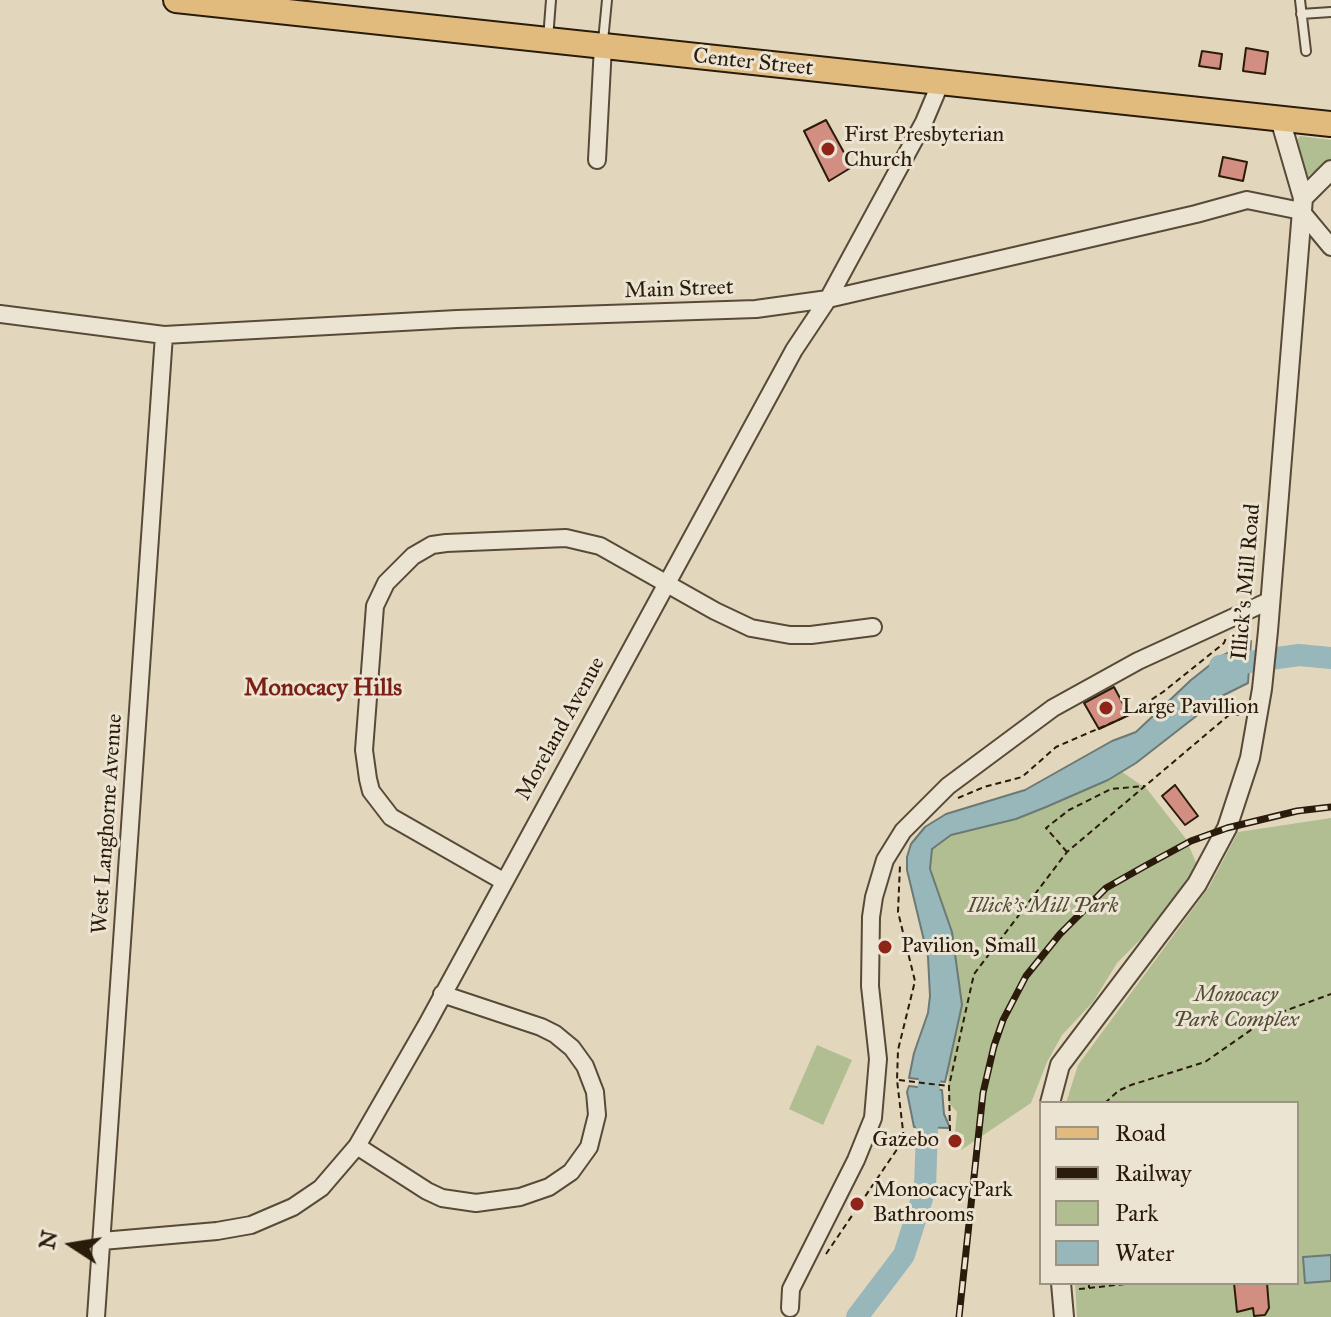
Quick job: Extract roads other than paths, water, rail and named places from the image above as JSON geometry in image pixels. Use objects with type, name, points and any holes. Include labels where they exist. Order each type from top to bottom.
[{"type":"main road","name":"Center Street","points":[[186,0],[1331,124]]},
{"type":"street","points":[[597,160],[603,46]]},
{"type":"street","name":"Moreland Avenue","points":[[102,1241],[251,1225],[293,1207],[321,1188],[357,1146],[794,350],[828,299],[924,122],[940,84]]},
{"type":"street","name":"Illick's Mill Road","points":[[1051,1101],[1060,1065],[1197,884],[1227,828],[1250,758],[1262,689],[1271,600],[1302,204],[1280,119]]},
{"type":"street","points":[[1331,170],[1302,204],[1331,247]]},
{"type":"street","name":"Main Street","points":[[0,314],[164,335],[457,319],[756,309],[828,299],[1247,200],[1302,204]]},
{"type":"street","name":"West Langhorne Avenue","points":[[96,1317],[164,335]]},
{"type":"street","points":[[503,881],[391,817],[371,791],[364,766],[375,606],[386,583],[413,556],[432,545],[566,538],[600,546],[751,628],[811,635],[873,627]]},
{"type":"street","points":[[790,1308],[791,1289],[856,1160],[873,1118],[878,1059],[870,986],[871,917],[885,860],[903,831],[946,787],[1053,708],[1138,661],[1271,600]]},
{"type":"street","points":[[357,1146],[427,1191],[442,1198],[476,1203],[503,1201],[536,1193],[560,1181],[582,1159],[595,1129],[597,1103],[591,1078],[572,1048],[541,1027],[442,994]]},
{"type":"street","points":[[1064,1317],[1065,1287]]},
{"type":"lane","points":[[548,40],[551,0]]},
{"type":"lane","points":[[603,46],[607,0]]},
{"type":"lane","points":[[1300,0],[1306,51]]},
{"type":"lane","points":[[1301,14],[1331,12]]},
{"type":"water","points":[[1251,641],[1248,683],[1222,696],[1136,763],[1108,780],[1046,807],[1016,819],[951,835],[932,849],[930,869],[952,932],[962,1005],[945,1082],[909,1078],[930,996],[928,957],[907,870],[911,844],[925,827],[946,814],[1025,790],[1112,741],[1136,732],[1220,657]]},
{"type":"water","points":[[909,1086],[942,1090],[944,1114],[950,1128],[914,1127],[907,1092]]},
{"type":"water","points":[[1331,1255],[1331,1281],[1305,1283],[1303,1257]]},
{"type":"waterway","points":[[1220,666],[1299,655],[1331,658]]},
{"type":"waterway","points":[[857,1317],[904,1255],[925,1189],[932,1053]]},
{"type":"railway","points":[[959,1317],[983,1093],[1003,1020],[1026,976],[1060,934],[1106,888],[1145,866],[1191,841],[1227,828],[1297,811],[1331,807]]},
{"type":"place","name":"First Presbyterian Church","points":[[828,149]]},
{"type":"place","name":"Large Pavillion","points":[[1106,708]]},
{"type":"place","name":"Pavilion, Small","points":[[885,947]]},
{"type":"place","name":"Gazebo","points":[[955,1141]]},
{"type":"place","name":"Monocacy Park Bathrooms","points":[[857,1204]]},
{"type":"district","name":"Monocacy Hills","points":[[323,689]]},
{"type":"park label","name":"Illick's Mill Park","points":[[1043,907]]},
{"type":"park label","name":"Monocacy Park Complex","points":[[1236,1008]]}]
